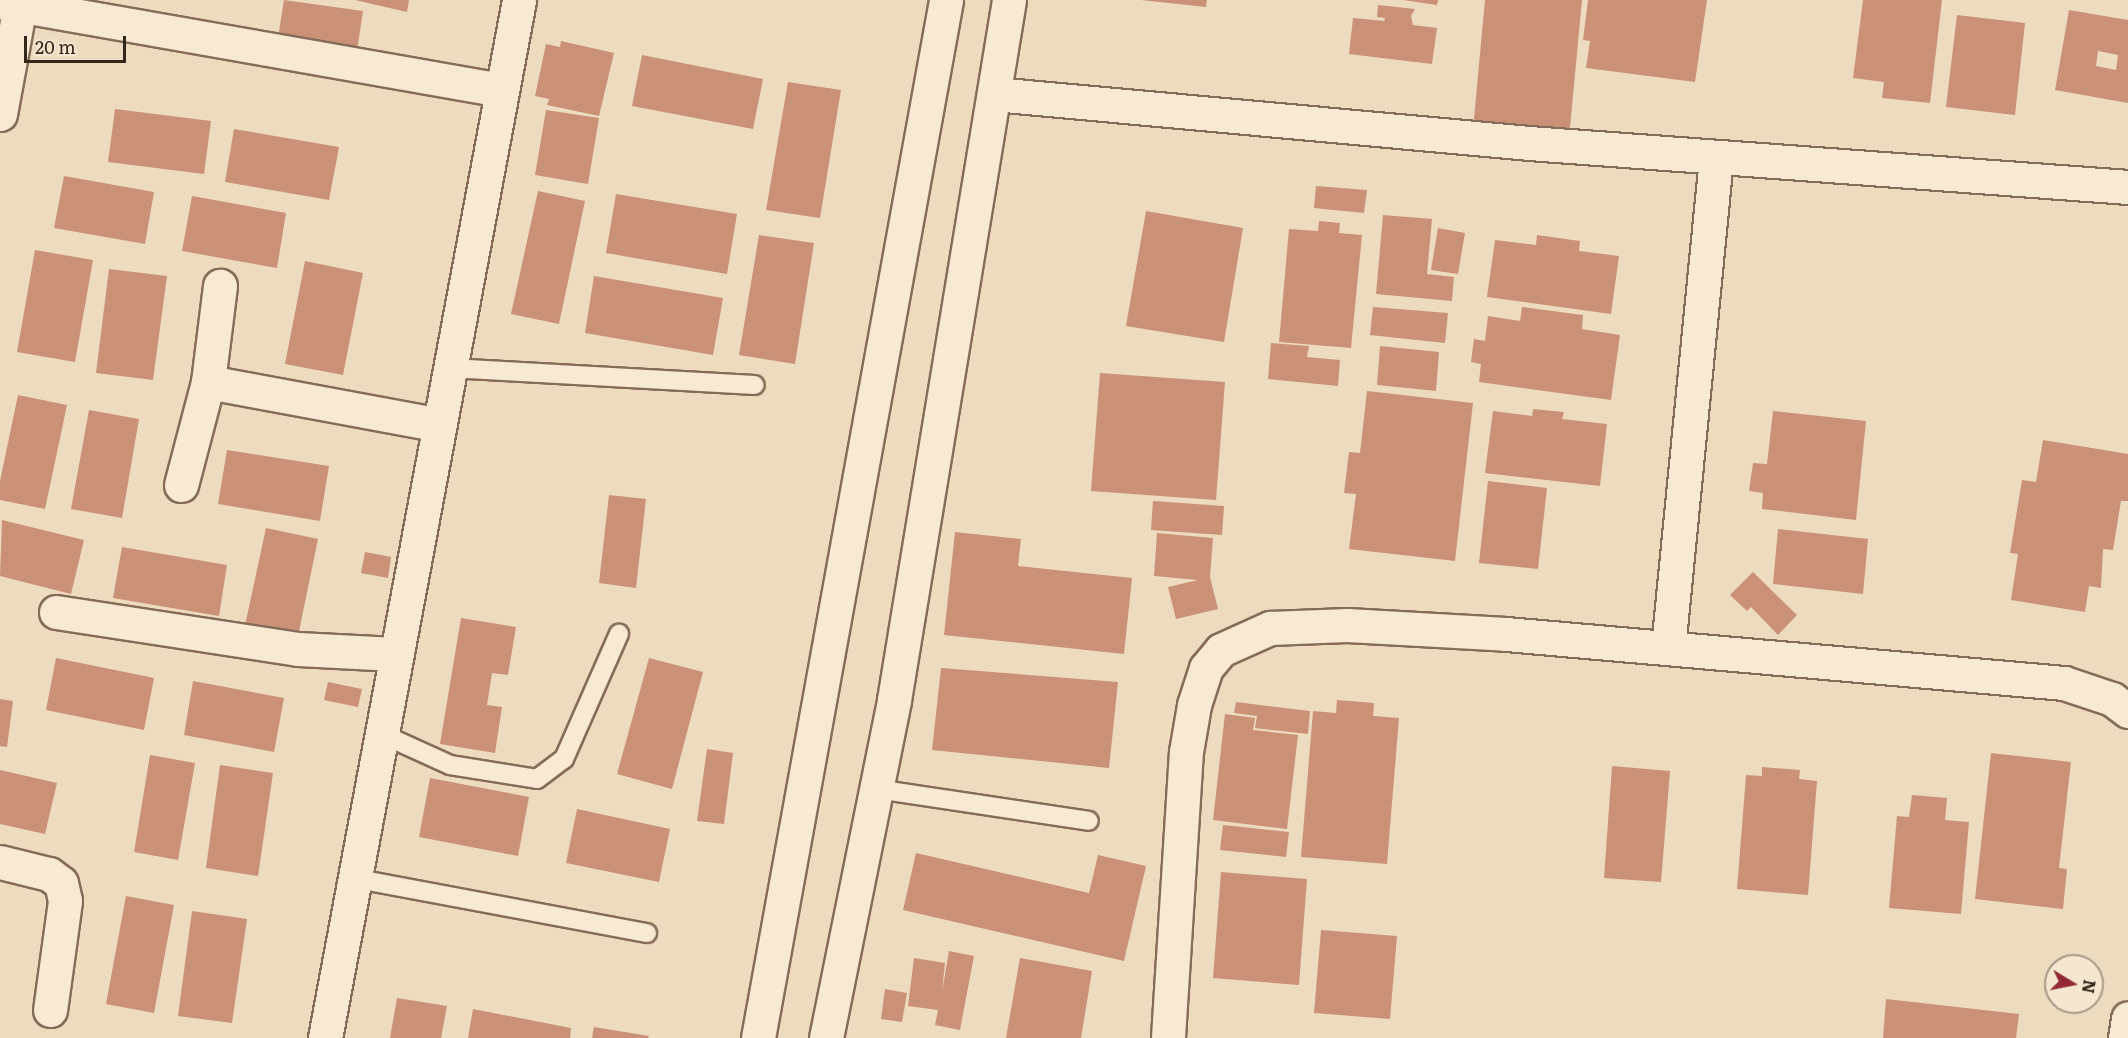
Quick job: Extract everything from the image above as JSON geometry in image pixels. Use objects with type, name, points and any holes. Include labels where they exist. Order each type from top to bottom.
[{"type":"street","points":[[325,1038],[358,879],[396,654],[519,0]]},
{"type":"street","points":[[758,1038],[946,0]]},
{"type":"street","points":[[826,1038],[894,700],[973,204],[1009,0]]},
{"type":"street","points":[[0,114],[10,4],[501,90]]},
{"type":"street","points":[[994,94],[1716,158],[2128,187]]},
{"type":"street","points":[[1668,648],[1716,158]]},
{"type":"street","points":[[182,485],[208,382],[220,286]]},
{"type":"street","points":[[208,382],[439,425]]},
{"type":"street","points":[[56,612],[298,649],[396,654]]},
{"type":"street","points":[[1168,1037],[1186,753],[1194,705],[1206,668],[1221,650],[1270,628],[1347,625],[1668,648],[2064,683],[2112,699],[2128,711]]},
{"type":"street","points":[[0,862],[49,873],[61,883],[65,901],[50,1010]]},
{"type":"street","points":[[2125,1038],[2128,1018]]},
{"type":"lane","points":[[450,368],[755,385]]},
{"type":"lane","points":[[384,735],[450,765],[537,779],[564,759],[619,634]]},
{"type":"lane","points":[[876,789],[1089,821]]},
{"type":"lane","points":[[358,879],[647,933]]},
{"type":"building","points":[[284,0],[363,11],[357,51],[278,38]]},
{"type":"building","points":[[355,0],[409,0],[407,12]]},
{"type":"building","points":[[1141,0],[1207,0],[1206,7]]},
{"type":"building","points":[[1403,0],[1438,0],[1437,5]]},
{"type":"building","points":[[1485,0],[1582,0],[1569,138],[1473,129]]},
{"type":"building","points":[[1588,0],[1707,0],[1695,82],[1586,68],[1590,41],[1583,40]]},
{"type":"building","points":[[1863,0],[1942,0],[1930,103],[1882,98],[1884,82],[1853,78]]},
{"type":"building","points":[[1378,5],[1415,9],[1411,16],[1413,25],[1437,28],[1432,64],[1349,54],[1353,18],[1384,21],[1385,18],[1377,17]]},
{"type":"building","points":[[2069,10],[2128,20],[2128,103],[2055,90]],"holes":[[[2098,51],[2118,55],[2116,70],[2096,66]]]},
{"type":"building","points":[[1957,15],[2025,23],[2015,115],[1946,107]]},
{"type":"building","points":[[561,41],[614,53],[599,116],[547,105],[549,99],[535,96],[546,44],[560,47]]},
{"type":"building","points":[[642,55],[763,79],[753,129],[632,106]]},
{"type":"building","points":[[788,82],[841,90],[820,218],[766,210]]},
{"type":"building","points":[[115,109],[211,121],[204,174],[108,162]]},
{"type":"building","points":[[546,110],[599,118],[588,184],[535,175]]},
{"type":"building","points":[[234,129],[339,147],[329,200],[225,182]]},
{"type":"building","points":[[64,176],[154,192],[145,244],[54,228]]},
{"type":"building","points":[[1316,186],[1367,190],[1364,213],[1314,208]]},
{"type":"building","points":[[538,191],[585,201],[559,324],[511,314]]},
{"type":"building","points":[[616,194],[737,214],[727,274],[606,253]]},
{"type":"building","points":[[192,196],[286,213],[277,268],[182,251]]},
{"type":"building","points":[[1146,211],[1243,228],[1224,342],[1126,326]]},
{"type":"building","points":[[1383,215],[1432,219],[1427,274],[1454,277],[1452,301],[1376,294]]},
{"type":"building","points":[[1319,221],[1340,223],[1339,233],[1362,235],[1351,348],[1279,342],[1289,229],[1318,231]]},
{"type":"building","points":[[1438,228],[1465,233],[1458,274],[1431,270]]},
{"type":"building","points":[[759,235],[814,243],[795,364],[739,355]]},
{"type":"building","points":[[1537,235],[1580,241],[1579,251],[1619,256],[1611,314],[1487,297],[1495,240],[1536,245]]},
{"type":"building","points":[[35,250],[93,260],[75,362],[17,352]]},
{"type":"building","points":[[305,261],[363,273],[343,375],[285,364]]},
{"type":"building","points":[[109,269],[167,276],[153,380],[96,373]]},
{"type":"building","points":[[594,276],[723,298],[713,355],[585,333]]},
{"type":"building","points":[[1373,307],[1448,313],[1445,343],[1370,335]]},
{"type":"building","points":[[1522,307],[1583,315],[1582,329],[1620,335],[1611,400],[1479,382],[1481,364],[1471,362],[1474,339],[1485,341],[1488,316],[1520,321]]},
{"type":"building","points":[[1271,343],[1309,346],[1307,357],[1340,360],[1338,386],[1268,379]]},
{"type":"building","points":[[1380,346],[1439,352],[1436,391],[1377,385]]},
{"type":"building","points":[[1100,373],[1225,382],[1216,500],[1091,491]]},
{"type":"building","points":[[1367,391],[1473,403],[1455,561],[1349,549],[1356,494],[1344,493],[1349,452],[1360,453]]},
{"type":"building","points":[[18,395],[67,405],[45,509],[0,500],[0,481]]},
{"type":"building","points":[[1533,409],[1564,412],[1562,419],[1607,424],[1600,486],[1485,473],[1493,411],[1532,416]]},
{"type":"building","points":[[89,410],[139,419],[122,518],[71,509]]},
{"type":"building","points":[[1773,411],[1866,421],[1856,520],[1762,509],[1763,493],[1749,491],[1753,463],[1767,464]]},
{"type":"building","points":[[2043,440],[2128,454],[2128,501],[2121,501],[2113,550],[2103,549],[2101,588],[2089,586],[2085,612],[2011,600],[2018,554],[2010,553],[2022,480],[2036,482]]},
{"type":"building","points":[[227,450],[329,466],[320,521],[218,504]]},
{"type":"building","points":[[1488,481],[1547,488],[1538,569],[1479,563]]},
{"type":"building","points":[[609,495],[646,499],[636,588],[599,583]]},
{"type":"building","points":[[1153,501],[1224,506],[1222,535],[1151,530]]},
{"type":"building","points":[[2,520],[84,540],[71,594],[0,576]]},
{"type":"building","points":[[266,528],[318,539],[297,641],[244,630]]},
{"type":"building","points":[[1778,529],[1868,539],[1863,594],[1773,584]]},
{"type":"building","points":[[955,532],[1021,539],[1018,566],[1132,578],[1124,654],[944,635]]},
{"type":"building","points":[[1157,533],[1213,538],[1210,577],[1218,609],[1176,619],[1168,587],[1198,580],[1154,576]]},
{"type":"building","points":[[122,547],[227,565],[219,616],[113,598]]},
{"type":"building","points":[[365,552],[391,557],[388,578],[361,573]]},
{"type":"building","points":[[1753,572],[1797,615],[1778,635],[1751,607],[1747,611],[1730,595]]},
{"type":"building","points":[[461,618],[516,627],[508,675],[492,673],[487,705],[502,707],[495,753],[440,744]]},
{"type":"building","points":[[56,658],[154,678],[144,730],[46,710]]},
{"type":"building","points":[[649,658],[703,672],[672,789],[617,774]]},
{"type":"building","points":[[941,668],[1118,682],[1109,768],[932,750]]},
{"type":"building","points":[[193,681],[284,698],[274,752],[184,735]]},
{"type":"building","points":[[328,682],[362,689],[358,707],[324,700]]},
{"type":"building","points":[[0,699],[13,701],[7,747],[0,746]]},
{"type":"building","points":[[1337,700],[1374,703],[1373,716],[1399,718],[1387,864],[1301,857],[1313,711],[1336,713]]},
{"type":"building","points":[[1236,702],[1310,711],[1308,734],[1255,728],[1257,716],[1234,713]]},
{"type":"building","points":[[1225,714],[1255,718],[1253,730],[1298,735],[1287,829],[1213,820]]},
{"type":"building","points":[[707,749],[733,753],[724,824],[697,821]]},
{"type":"building","points":[[1991,753],[2071,762],[2059,868],[2067,869],[2063,909],[1975,899]]},
{"type":"building","points":[[150,755],[195,763],[178,860],[134,852]]},
{"type":"building","points":[[220,765],[273,773],[258,876],[206,868]]},
{"type":"building","points":[[1612,766],[1670,771],[1661,882],[1604,878]]},
{"type":"building","points":[[1762,767],[1800,770],[1799,779],[1817,781],[1808,895],[1737,889],[1746,775],[1762,776]]},
{"type":"building","points":[[0,770],[57,783],[45,834],[0,824]]},
{"type":"building","points":[[430,778],[529,797],[518,856],[419,837]]},
{"type":"building","points":[[1912,795],[1947,798],[1945,820],[1969,822],[1961,914],[1889,908],[1897,816],[1909,817]]},
{"type":"building","points":[[577,809],[670,829],[659,882],[566,863]]},
{"type":"building","points":[[1223,825],[1289,832],[1286,857],[1220,850]]},
{"type":"building","points":[[916,853],[1089,893],[1098,855],[1146,866],[1124,961],[903,910]]},
{"type":"building","points":[[1221,872],[1307,879],[1299,985],[1213,978]]},
{"type":"building","points":[[126,896],[174,905],[154,1013],[106,1004]]},
{"type":"building","points":[[192,911],[247,919],[232,1023],[178,1016]]},
{"type":"building","points":[[1321,930],[1397,936],[1390,1019],[1314,1013]]},
{"type":"building","points":[[949,951],[974,956],[960,1030],[935,1025],[938,1010],[908,1006],[914,958],[945,963],[942,992]]},
{"type":"building","points":[[1020,958],[1092,971],[1081,1038],[1006,1038]]},
{"type":"building","points":[[885,989],[907,993],[902,1022],[881,1019]]},
{"type":"building","points":[[397,998],[447,1006],[441,1038],[390,1038]]},
{"type":"building","points":[[1886,999],[2019,1014],[2016,1038],[1883,1038]]},
{"type":"building","points":[[473,1009],[571,1028],[570,1038],[468,1038]]},
{"type":"building","points":[[594,1027],[649,1036],[648,1038],[592,1038]]}]
